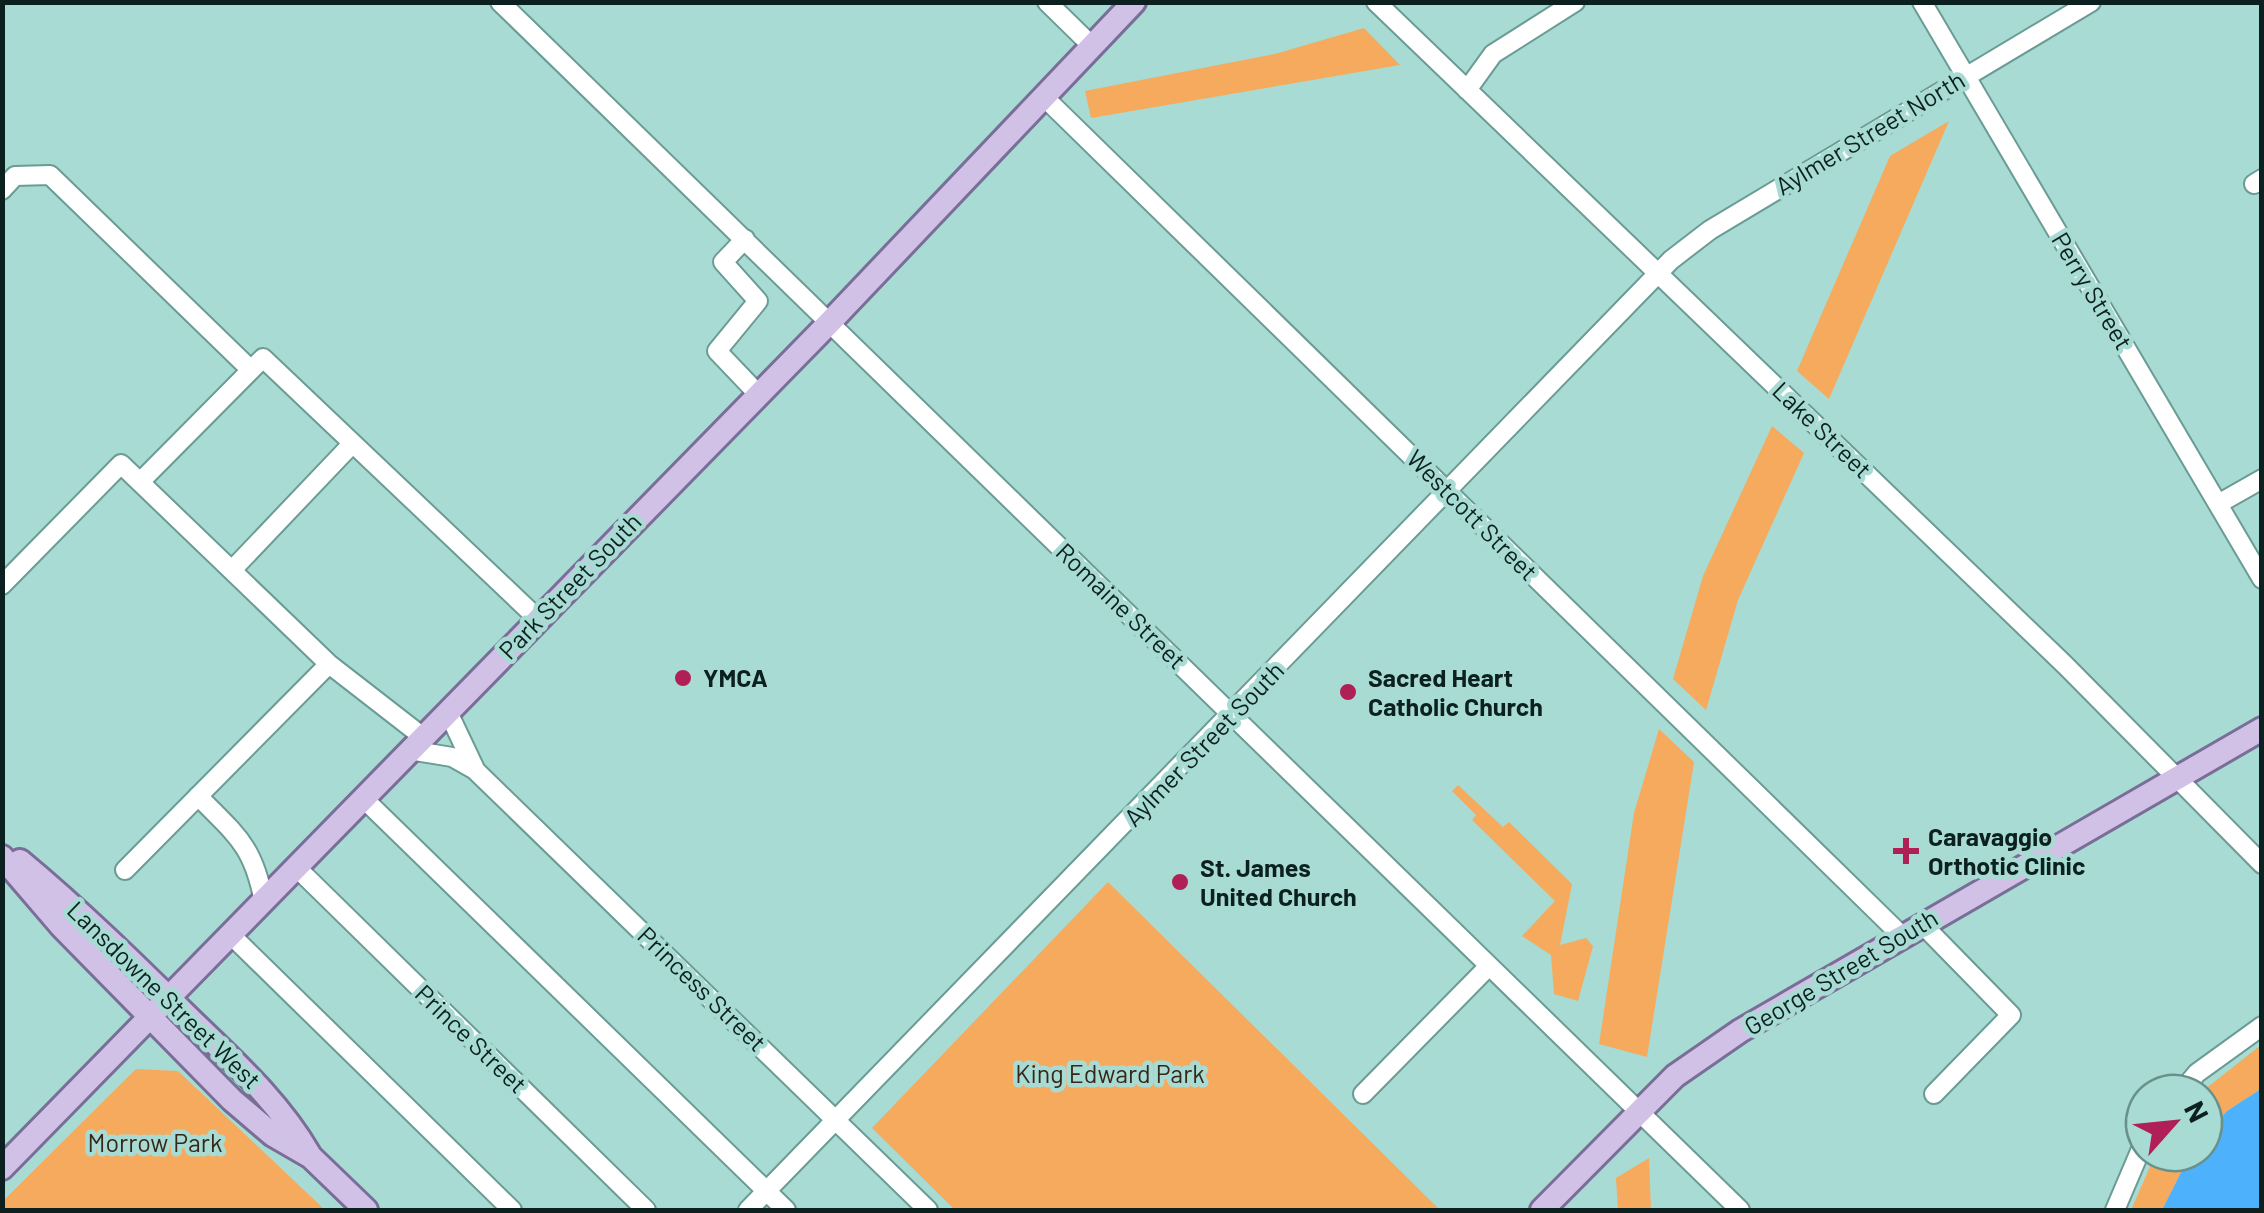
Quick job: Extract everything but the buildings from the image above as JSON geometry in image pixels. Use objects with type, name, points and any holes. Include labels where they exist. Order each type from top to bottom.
[{"type":"main road","name":"Park Street South","points":[[2,1168],[830,322],[1134,2]]},
{"type":"main road","name":"George Street South","points":[[1542,1210],[1675,1076],[1740,1031],[2262,728]]},
{"type":"main road","name":"Lansdowne Street West","points":[[2,847],[79,910],[170,998],[288,1118],[311,1157]]},
{"type":"main road","name":"Lansdowne Street West","points":[[2,856],[62,928],[232,1100],[273,1135],[311,1157],[366,1210]]},
{"type":"street","points":[[1047,2],[1092,46]]},
{"type":"street","name":"Lake Street","points":[[1376,2],[2066,666],[2262,864]]},
{"type":"street","points":[[1467,90],[1493,54],[1575,2]]},
{"type":"street","name":"Perry Street","points":[[1922,2],[2262,580]]},
{"type":"street","name":"Aylmer Street North","points":[[1656,274],[1710,230],[2092,2]]},
{"type":"street","name":"Romaine Street","points":[[506,4],[1740,1210]]},
{"type":"street","name":"Westcott Street","points":[[1043,96],[1901,936]]},
{"type":"street","points":[[2,190],[16,176],[50,175],[252,370]]},
{"type":"street","points":[[746,240],[723,262],[758,301],[717,351],[758,394]]},
{"type":"street","name":"Aylmer Street South","points":[[748,1210],[1656,274]]},
{"type":"street","points":[[140,481],[263,358],[538,618]]},
{"type":"street","points":[[233,569],[352,444]]},
{"type":"street","points":[[2,584],[121,464],[416,744]]},
{"type":"street","points":[[2218,504],[2262,479]]},
{"type":"street","points":[[125,870],[329,664]]},
{"type":"street","name":"Princess Street","points":[[448,712],[475,770]]},
{"type":"street","name":"Princess Street","points":[[416,744],[475,770],[928,1210]]},
{"type":"street","points":[[198,796],[248,849],[256,862],[264,902]]},
{"type":"street","points":[[363,798],[786,1210]]},
{"type":"street","name":"Prince Street","points":[[296,868],[646,1210]]},
{"type":"street","points":[[1922,924],[2011,1015],[1934,1094]]},
{"type":"street","points":[[232,936],[512,1210]]},
{"type":"street","points":[[1363,1094],[1489,966]]},
{"type":"street","points":[[2197,1073],[2262,1026]]},
{"type":"street","points":[[2115,1210],[2131,1173]]},
{"type":"green space","points":[[1364,28],[1400,65],[1091,118],[1085,91],[1275,54]]},
{"type":"green space","points":[[1949,121],[1829,399],[1797,371],[1890,156]]},
{"type":"green space","points":[[1772,426],[1804,453],[1738,600],[1706,710],[1673,679],[1703,576]]},
{"type":"green space","points":[[1659,729],[1694,762],[1647,1057],[1599,1044],[1634,813]]},
{"type":"green space","points":[[1458,785],[1503,827],[1509,822],[1572,884],[1560,945],[1586,938],[1593,946],[1578,1001],[1554,994],[1551,955],[1522,936],[1555,901],[1472,820],[1476,815],[1452,791]]},
{"type":"green space","name":"King Edward Park","points":[[1108,882],[1440,1210],[955,1210],[872,1128]]},
{"type":"green space","points":[[2261,1045],[2261,1089],[2224,1114],[2224,1074]]},
{"type":"green space","name":"Morrow Park","points":[[136,1069],[178,1071],[325,1210],[3,1210],[3,1201]]},
{"type":"green space","points":[[1649,1158],[1651,1210],[1618,1210],[1616,1178]]},
{"type":"green space","points":[[2147,1173],[2181,1173],[2162,1210],[2131,1210]]},
{"type":"water","points":[[2261,1089],[2261,1210],[2162,1210],[2181,1173],[2224,1173],[2227,1111]]},
{"type":"place","name":"YMCA","points":[[683,678]]},
{"type":"place","name":"Sacred Heart Catholic Church","points":[[1348,692]]},
{"type":"place","name":"Caravaggio Orthotic Clinic","points":[[1906,851]]},
{"type":"place","name":"St. James United Church","points":[[1180,882]]}]
